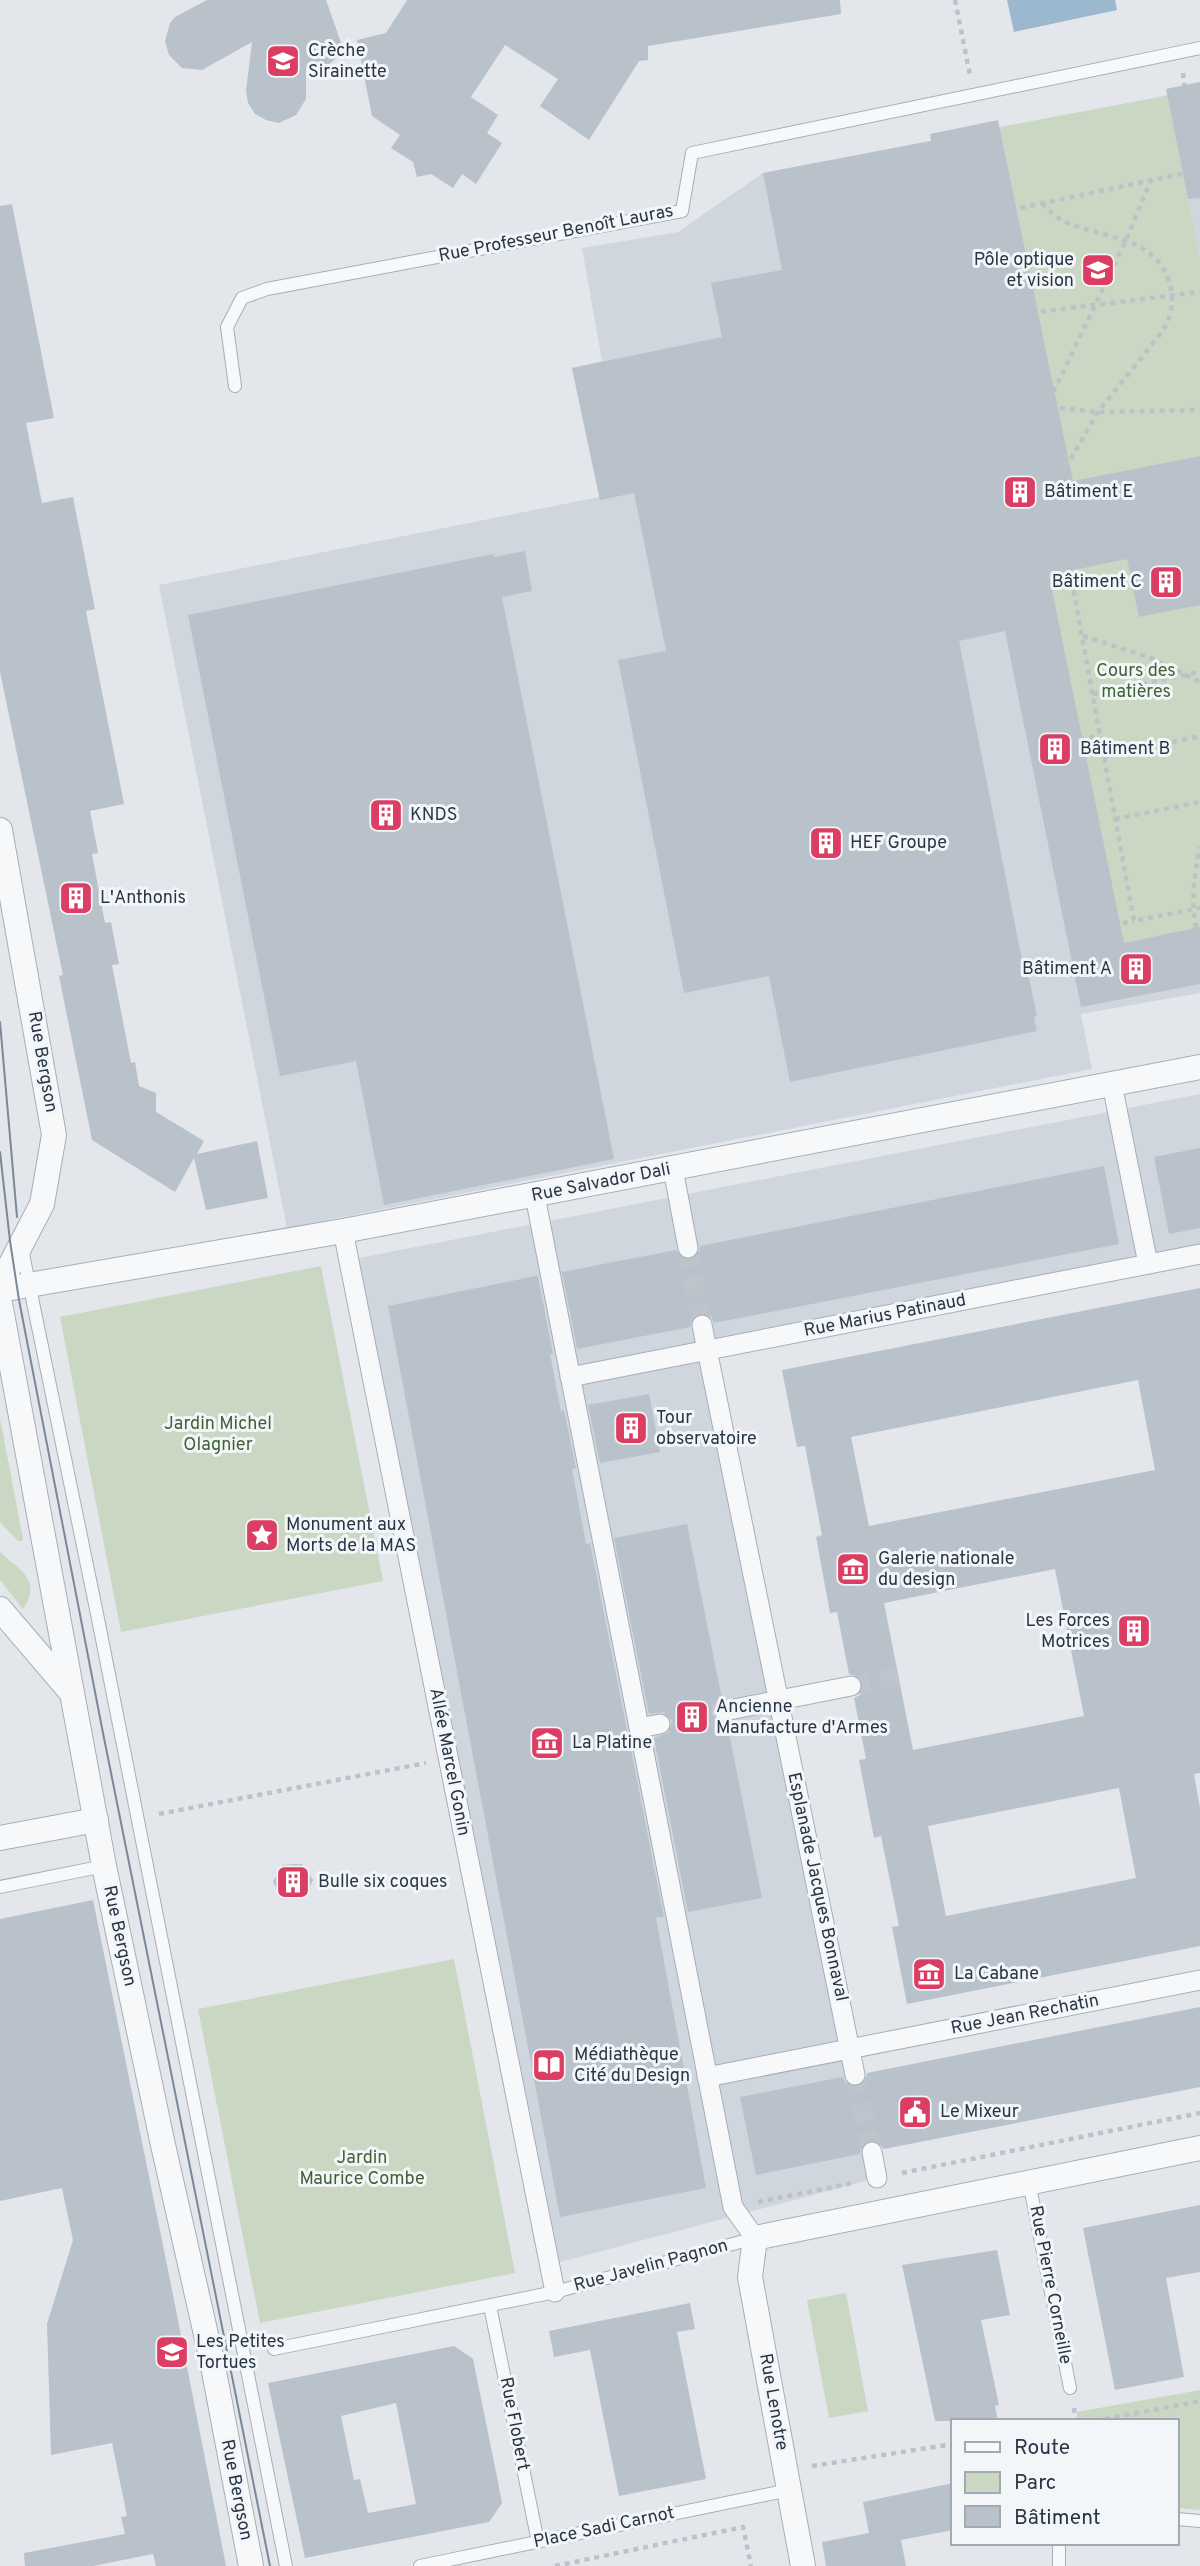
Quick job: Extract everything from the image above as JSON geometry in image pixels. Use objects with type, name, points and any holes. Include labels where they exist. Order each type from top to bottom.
[{"type":"street","name":"Rue Bergson","points":[[0,830],[54,1135],[41,1204],[0,1288]]},
{"type":"street","name":"Rue Salvador Dali","points":[[0,1288],[535,1196],[1200,1067]]},
{"type":"street","points":[[1112,1084],[1147,1264]]},
{"type":"street","points":[[673,1169],[688,1248]]},
{"type":"street","points":[[535,1196],[733,2207],[755,2238]]},
{"type":"street","name":"Allée Marcel Gonin","points":[[343,1231],[555,2292]]},
{"type":"street","name":"Rue Marius Patinaud","points":[[570,1377],[1200,1254]]},
{"type":"street","name":"Rue Bergson","points":[[0,1303],[104,1866],[212,2361],[251,2566]]},
{"type":"street","name":"Esplanade Jacques Bonnaval","points":[[702,1325],[855,2075]]},
{"type":"street","points":[[0,1609],[70,1692]]},
{"type":"street","points":[[724,1711],[851,1686]]},
{"type":"street","points":[[639,1728],[660,1724]]},
{"type":"street","points":[[0,1838],[96,1820]]},
{"type":"street","name":"Rue Jean Rechatin","points":[[707,2077],[1200,1980]]},
{"type":"street","name":"Rue Javelin Pagnon","points":[[755,2238],[1200,2148]]},
{"type":"street","points":[[872,2152],[877,2178]]},
{"type":"street","name":"Rue Lenotre","points":[[755,2238],[750,2277],[803,2566]]},
{"type":"lane","name":"Rue Professeur Benoît Lauras","points":[[235,386],[227,327],[242,298],[267,289],[682,211],[692,153],[1200,48]]},
{"type":"lane","points":[[21,1245],[286,2566]]},
{"type":"lane","points":[[0,1888],[104,1866]]},
{"type":"lane","name":"Rue Pierre Corneille","points":[[1029,2182],[1070,2388]]},
{"type":"lane","name":"Rue Javelin Pagnon","points":[[274,2349],[555,2292],[755,2238]]},
{"type":"lane","name":"Rue Flobert","points":[[490,2306],[538,2542]]},
{"type":"lane","name":"Place Sadi Carnot","points":[[420,2566],[538,2542],[787,2481]]},
{"type":"lane","points":[[1179,2519],[1200,2521]]},
{"type":"lane","points":[[1059,2545],[1059,2566]]},
{"type":"path","points":[[955,0],[971,79]]},
{"type":"path","points":[[1183,73],[1185,92]]},
{"type":"path","points":[[1001,212],[1195,171]]},
{"type":"path","points":[[1151,180],[1126,240],[1055,389],[1039,406],[1098,412],[1200,410]]},
{"type":"path","points":[[1042,203],[1060,220],[1126,240],[1155,256],[1167,273],[1172,295],[1171,310],[1162,332],[1098,412],[1054,482]]},
{"type":"path","points":[[1021,314],[1200,292]]},
{"type":"path","points":[[1070,571],[1134,921]]},
{"type":"path","points":[[1083,636],[1151,658],[1200,682]]},
{"type":"path","points":[[1093,694],[1200,672]]},
{"type":"path","points":[[1080,740],[1100,735]]},
{"type":"path","points":[[1104,757],[1200,736]]},
{"type":"path","points":[[1115,819],[1200,802]]},
{"type":"path","points":[[1196,928],[1193,881],[1200,847]]},
{"type":"path","points":[[1113,925],[1200,908]]},
{"type":"path","points":[[136,1818],[448,1759]]},
{"type":"path","points":[[733,2207],[1200,2113]]},
{"type":"path","points":[[1106,2419],[1200,2401]]},
{"type":"path","points":[[787,2481],[951,2444]]},
{"type":"path","points":[[555,2566],[743,2527],[751,2566]]},
{"type":"shaded area","points":[[1200,89],[1200,993],[1081,1014],[1092,1069],[287,1228],[159,585],[599,497],[572,368],[602,361],[582,248],[678,232],[763,173]]},
{"type":"shaded area","points":[[1200,1094],[1200,1254],[707,1352],[877,2178],[549,2265],[349,1260]]},
{"type":"green space","points":[[1167,96],[1200,259],[1200,456],[1103,475],[1085,543],[1000,127]]},
{"type":"green space","name":"Cours des matières","points":[[1127,559],[1139,617],[1200,605],[1200,927],[1117,944],[1116,905],[1049,575]]},
{"type":"green space","name":"Jardin Michel Olagnier","points":[[321,1266],[383,1581],[121,1632],[60,1317]]},
{"type":"green space","points":[[0,1418],[22,1541],[18,1541],[0,1522]]},
{"type":"green space","points":[[0,1552],[21,1570],[30,1583],[29,1599],[23,1609],[0,1580]]},
{"type":"green space","name":"Jardin Maurice Combe","points":[[454,1959],[515,2273],[260,2323],[198,2009]]},
{"type":"green space","points":[[846,2293],[868,2411],[829,2418],[807,2300]]},
{"type":"green space","points":[[1200,2390],[1200,2510],[1179,2508],[1179,2419],[1077,2419],[1077,2412]]},
{"type":"water","points":[[1007,0],[1115,0],[1117,10],[1014,32]]},
{"type":"building","name":"Crèche Sirainette","points":[[207,0],[326,0],[344,51],[325,68],[306,68],[306,99],[296,115],[279,123],[266,120],[255,114],[248,103],[246,91],[252,42],[202,70],[182,68],[169,55],[165,41],[170,23],[175,17]]},
{"type":"building","points":[[407,0],[840,0],[841,14],[648,46],[648,60],[639,61],[589,140],[540,106],[558,79],[505,45],[471,97],[498,115],[487,133],[502,143],[476,184],[462,174],[453,188],[431,174],[417,177],[413,162],[391,148],[400,135],[372,116],[357,40],[386,33]]},
{"type":"building","points":[[1200,82],[1200,198],[1188,199],[1166,89]]},
{"type":"building","points":[[998,120],[1073,481],[1200,456],[1200,605],[1139,617],[1127,559],[1049,575],[1124,943],[1200,927],[1200,984],[1081,1007],[1005,631],[959,641],[1024,970],[1027,969],[1037,1016],[1034,1017],[1037,1031],[790,1082],[769,976],[684,993],[618,660],[666,651],[634,493],[600,500],[572,368],[722,337],[711,283],[782,270],[763,173],[931,141],[930,134]]},
{"type":"building","points":[[12,204],[54,418],[26,423],[42,503],[73,497],[95,609],[86,611],[124,804],[90,811],[98,853],[92,854],[105,923],[111,922],[119,964],[112,965],[131,1063],[135,1062],[139,1086],[156,1093],[156,1112],[204,1141],[197,1154],[257,1141],[268,1198],[206,1210],[194,1158],[175,1192],[92,1140],[59,976],[63,975],[0,672],[0,206]]},
{"type":"building","name":"KNDS","points":[[525,551],[532,591],[502,597],[614,1159],[384,1205],[356,1061],[280,1076],[188,615],[493,554],[494,557]]},
{"type":"building","points":[[1200,1148],[1200,1228],[1169,1234],[1154,1157]]},
{"type":"building","points":[[1104,1166],[1119,1244],[714,1323],[711,1316],[700,1313],[693,1316],[690,1327],[577,1349],[562,1272],[676,1250],[683,1259],[691,1260],[699,1253],[700,1246]]},
{"type":"building","name":"La Platine","points":[[536,1276],[553,1354],[550,1354],[561,1411],[564,1410],[576,1468],[572,1469],[586,1544],[590,1543],[664,1917],[656,1918],[706,2188],[560,2217],[388,1306]]},
{"type":"building","points":[[1200,1288],[1200,1773],[1194,1774],[1200,1808],[1200,1946],[907,2004],[892,1927],[899,1926],[881,1836],[874,1838],[859,1760],[866,1759],[854,1698],[860,1695],[863,1684],[860,1677],[849,1674],[837,1612],[830,1613],[816,1537],[822,1535],[805,1446],[797,1447],[782,1370]],"holes":[[[1138,1380],[1155,1470],[869,1526],[851,1437]],[[1055,1569],[1084,1716],[913,1750],[884,1603]],[[1119,1788],[1136,1878],[946,1916],[928,1826]]]},
{"type":"building","name":"Tour observatoire","points":[[649,1394],[660,1452],[600,1463],[588,1405]]},
{"type":"building","name":"Ancienne Manufacture d'Armes","points":[[687,1524],[722,1699],[713,1706],[712,1714],[719,1722],[727,1723],[762,1898],[688,1912],[654,1738],[668,1733],[672,1721],[663,1712],[649,1714],[614,1538]]},
{"type":"building","name":"Bulle six coques","points":[[302,1864],[313,1880],[304,1898],[283,1899],[273,1882],[282,1865]]},
{"type":"building","points":[[93,1900],[226,2566],[156,2566],[153,2554],[93,2566],[25,2566],[24,2553],[125,2534],[121,2517],[127,2516],[112,2443],[51,2455],[47,2324],[73,2240],[62,2188],[0,2201],[0,1919]]},
{"type":"building","points":[[1200,2007],[1200,2087],[884,2149],[877,2141],[869,2140],[861,2147],[860,2154],[756,2175],[740,2097],[843,2077],[846,2084],[857,2087],[864,2084],[867,2073]]},
{"type":"building","points":[[1200,2205],[1200,2272],[1166,2278],[1184,2377],[1115,2390],[1083,2228]]},
{"type":"building","points":[[997,2250],[1010,2315],[981,2320],[999,2405],[995,2406],[998,2419],[935,2421],[902,2265]]},
{"type":"building","points":[[690,2303],[695,2329],[677,2332],[706,2479],[619,2496],[590,2350],[554,2357],[549,2331]]},
{"type":"building","points":[[454,2346],[473,2359],[502,2503],[489,2522],[305,2558],[268,2383]],"holes":[[[396,2403],[416,2504],[368,2513],[360,2479],[354,2480],[341,2416]]]},
{"type":"building","points":[[951,2483],[951,2530],[901,2540],[906,2566],[826,2566],[822,2542],[869,2533],[863,2502]]},
{"type":"tunnel","points":[[688,1248],[702,1325]]},
{"type":"tunnel","points":[[851,1686],[899,1677]]},
{"type":"tunnel","points":[[855,2075],[872,2152]]},
{"type":"tram line","points":[[0,1022],[17,1217]]},
{"type":"tram line","points":[[0,1152],[19,1300],[270,2566]]},
{"type":"place","name":"Crèche Sirainette","points":[[283,61]]},
{"type":"place","name":"Pôle optique et vision","points":[[1098,270]]},
{"type":"place","name":"Bâtiment E","points":[[1020,492]]},
{"type":"place","name":"Bâtiment C","points":[[1166,582]]},
{"type":"place","name":"Bâtiment B","points":[[1055,749]]},
{"type":"place","name":"KNDS","points":[[386,815]]},
{"type":"place","name":"HEF Groupe","points":[[826,843]]},
{"type":"place","name":"L'Anthonis","points":[[76,898]]},
{"type":"place","name":"Bâtiment A","points":[[1136,969]]},
{"type":"place","name":"Tour observatoire","points":[[631,1428]]},
{"type":"place","name":"Monument aux Morts de la MAS","points":[[262,1535]]},
{"type":"place","name":"Galerie nationale du design","points":[[853,1569]]},
{"type":"place","name":"Les Forces Motrices","points":[[1134,1631]]},
{"type":"place","name":"Ancienne Manufacture d'Armes","points":[[692,1717]]},
{"type":"place","name":"La Platine","points":[[547,1743]]},
{"type":"place","name":"Bulle six coques","points":[[293,1882]]},
{"type":"place","name":"La Cabane","points":[[929,1974]]},
{"type":"place","name":"Médiathèque Cité du Design","points":[[549,2065]]},
{"type":"place","name":"Le Mixeur","points":[[915,2112]]},
{"type":"place","name":"Les Petites Tortues","points":[[172,2352]]}]
